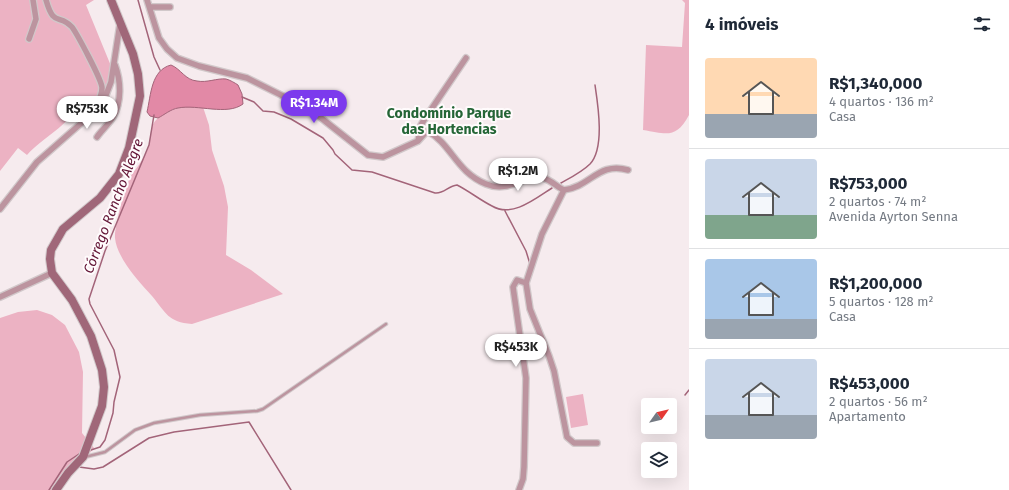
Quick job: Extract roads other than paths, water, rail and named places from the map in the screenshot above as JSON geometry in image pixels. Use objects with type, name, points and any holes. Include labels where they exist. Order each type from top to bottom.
[{"type":"street","points":[[29,39],[36,19],[33,0]]},
{"type":"street","points":[[46,0],[49,10],[54,18],[65,22],[73,29],[98,77],[102,89],[98,104]]},
{"type":"street","points":[[56,490],[68,473],[83,457],[102,406],[104,387],[102,370],[91,336],[72,300],[52,273],[50,259],[51,250],[63,229],[100,198],[119,174],[126,158],[140,96],[135,59],[111,0]]},
{"type":"street","points":[[147,0],[160,38],[167,49],[177,58],[199,66],[247,78],[311,110],[368,155],[383,157],[418,141],[428,131],[434,134],[462,169],[486,184],[502,187],[538,177],[544,178],[564,190],[572,190],[609,168],[619,167],[628,170]]},
{"type":"street","points":[[150,7],[170,7]]},
{"type":"street","points":[[0,209],[37,162],[86,119],[108,91],[120,24]]},
{"type":"street","points":[[418,141],[421,125],[466,58]]},
{"type":"street","points":[[97,137],[112,118],[118,104],[119,82],[114,63]]},
{"type":"street","points":[[564,190],[542,234],[526,283],[530,309],[550,356],[554,371],[567,437],[571,442],[578,444],[597,443]]},
{"type":"street","points":[[0,296],[52,273]]},
{"type":"street","points":[[519,490],[523,479],[524,467],[526,378],[512,287],[517,280],[526,283]]},
{"type":"lane","points":[[83,457],[105,452],[135,430],[154,422],[200,415],[257,411],[386,324]]},
{"type":"waterway","points":[[138,0],[154,57],[160,70]]},
{"type":"waterway","name":"Córrego Rancho Alegre","points":[[561,183],[583,170],[595,157],[599,137],[598,104],[595,85]]},
{"type":"waterway","name":"Córrego Rancho Alegre","points":[[242,97],[254,102],[263,111],[274,112],[291,119],[323,138],[335,154],[352,170],[372,172],[435,193],[457,185],[488,204],[507,210],[523,206],[552,188]]},
{"type":"waterway","name":"Córrego Rancho Alegre","points":[[91,450],[100,447],[105,440],[113,413],[120,377],[114,350],[90,304],[89,299],[105,251],[149,145],[154,115]]},
{"type":"waterway","points":[[505,211],[526,251],[530,264]]},
{"type":"waterway","points":[[685,395],[689,390]]},
{"type":"waterway","points":[[79,467],[94,469],[103,467],[149,438],[174,432],[249,422],[291,490]]},
{"type":"waterway","name":"Córrego Rancho Alegre","points":[[49,490],[67,462],[79,454]]},
{"type":"district","name":"Condomínio Parque das Hortencias","points":[[449,122]]}]
